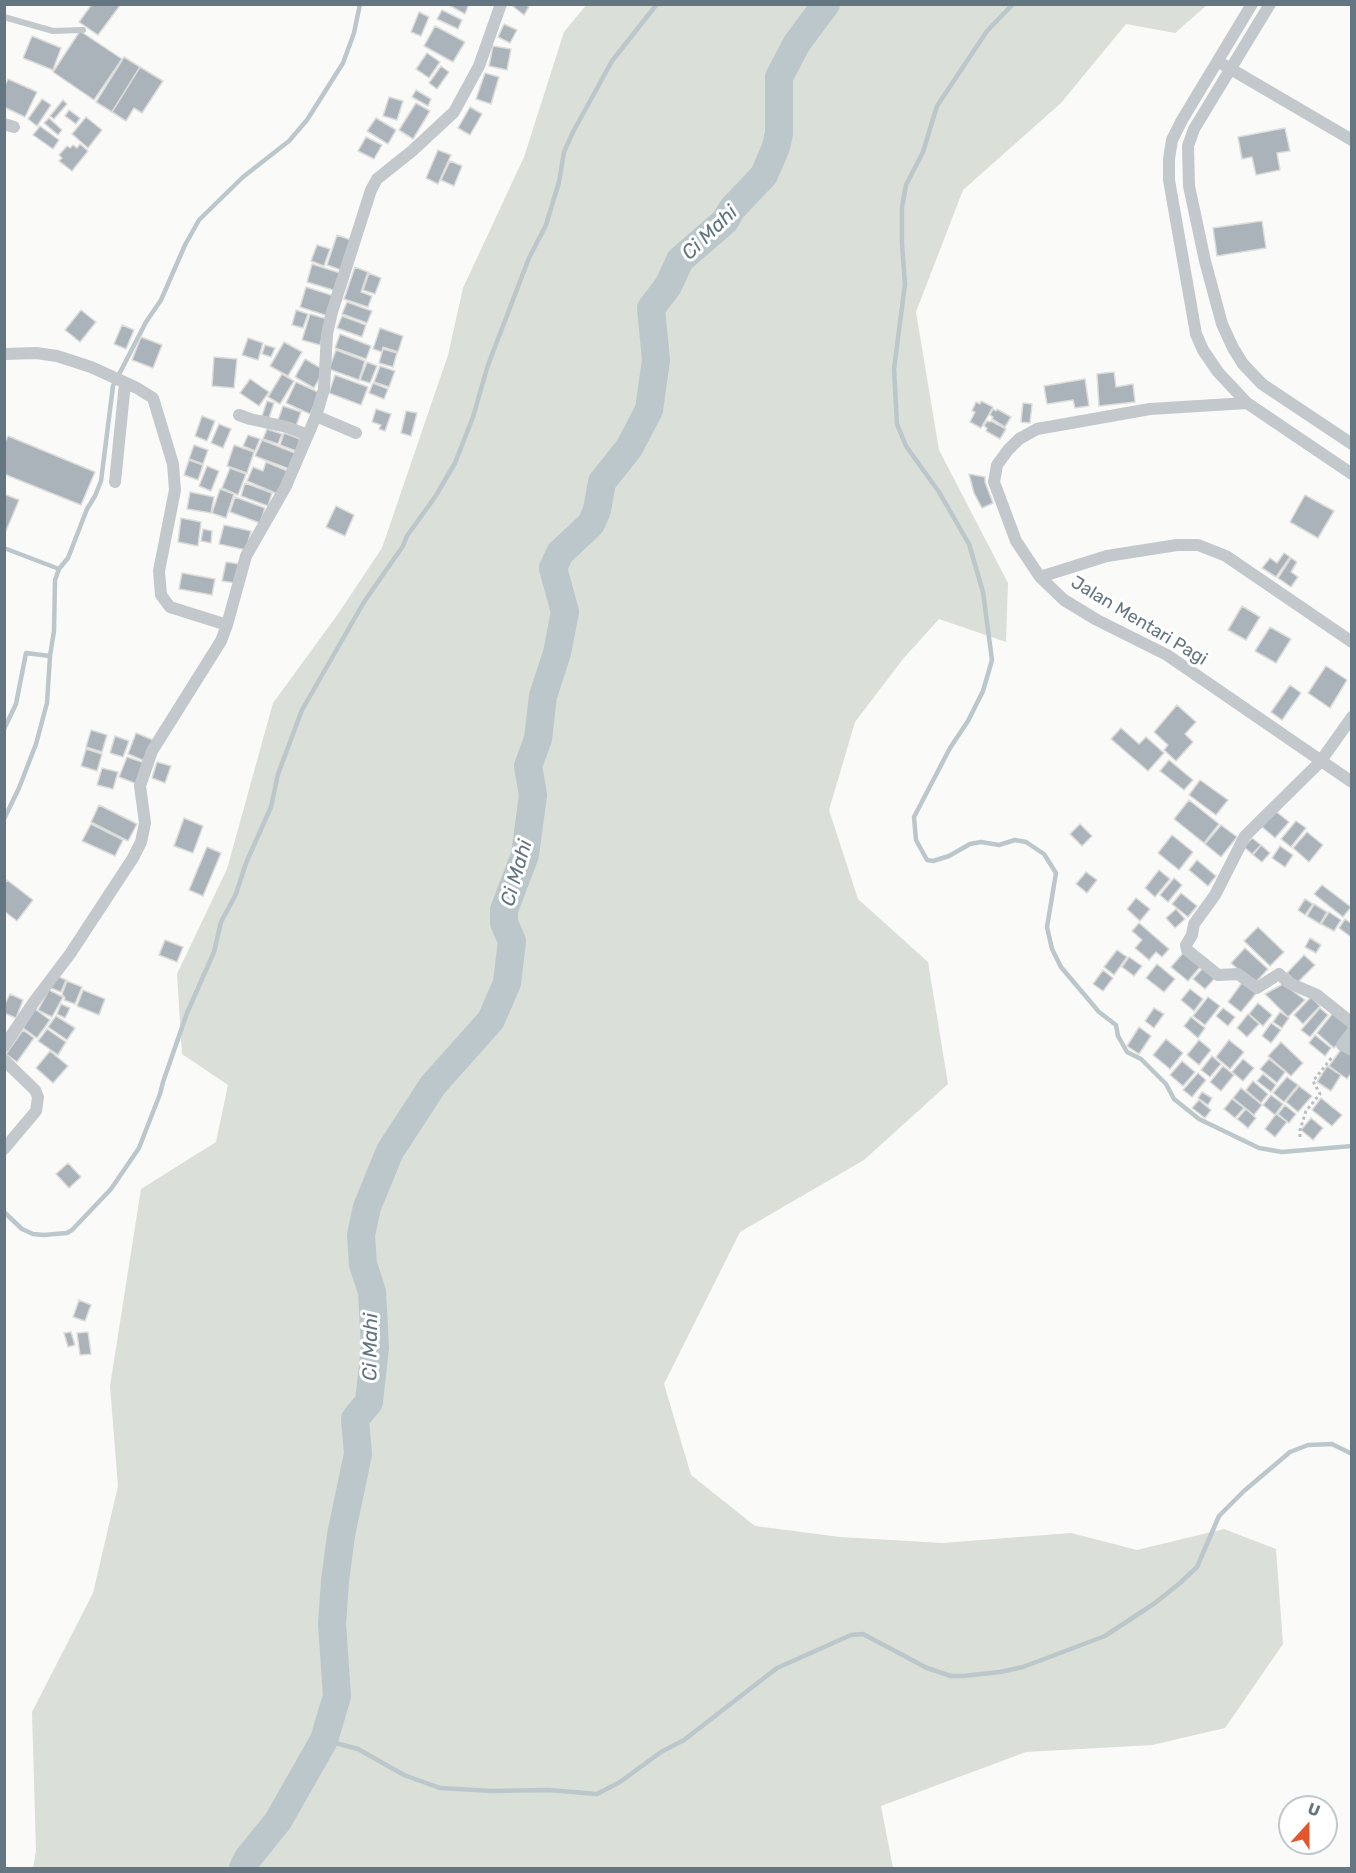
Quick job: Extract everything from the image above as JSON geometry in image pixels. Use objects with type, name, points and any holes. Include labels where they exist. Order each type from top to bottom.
[{"type":"street","points":[[4,1046],[83,935],[141,842],[145,823],[140,786],[152,751],[221,641],[248,550],[286,486],[316,416],[324,389],[327,342],[332,312],[371,190],[377,179],[412,151],[454,112],[479,66],[501,4]]},
{"type":"street","points":[[1252,4],[1172,140],[1169,180],[1196,334],[1203,350],[1218,372],[1247,403],[1352,474]]},
{"type":"street","points":[[1270,4],[1194,129],[1188,146],[1189,186],[1205,261],[1222,324],[1243,364],[1262,384],[1352,444]]},
{"type":"street","points":[[1218,61],[1352,140]]},
{"type":"street","points":[[1169,159],[1187,161]]},
{"type":"street","points":[[4,354],[36,353],[57,356],[91,367],[153,398],[173,464],[175,490],[159,571],[161,595],[170,607],[227,625]]},
{"type":"street","points":[[115,482],[125,383]]},
{"type":"street","name":"Jalan Mentari Pagi","points":[[1247,403],[1150,409],[1037,429],[1019,439],[1008,450],[997,465],[994,482],[1016,541],[1040,577],[1064,600],[1097,620],[1167,655],[1352,782]]},
{"type":"street","points":[[238,415],[287,427],[308,435]]},
{"type":"street","points":[[316,416],[356,433]]},
{"type":"street","points":[[1040,577],[1107,556],[1178,545],[1198,545],[1226,556],[1352,642]]},
{"type":"street","points":[[1352,717],[1320,762],[1245,836],[1215,895],[1194,924],[1192,935],[1186,945],[1187,950],[1218,975],[1238,974],[1257,988],[1279,974],[1289,983],[1317,995],[1352,1023]]},
{"type":"street","points":[[1347,1048],[1352,1032]]},
{"type":"street","points":[[4,1060],[35,1090],[38,1097],[36,1112],[4,1149]]},
{"type":"lane","points":[[4,17],[53,31],[83,30]]},
{"type":"path","points":[[1300,1137],[1306,1111],[1320,1094],[1313,1081],[1347,1048]]},
{"type":"shaded area","points":[[587,4],[1207,5],[1175,33],[1126,24],[1061,103],[963,190],[916,312],[939,450],[1008,583],[1006,642],[939,619],[903,659],[855,722],[829,810],[858,899],[928,962],[948,1084],[864,1160],[740,1232],[664,1384],[691,1475],[755,1526],[840,1537],[942,1543],[1071,1533],[1137,1550],[1224,1529],[1276,1549],[1283,1644],[1225,1728],[1152,1745],[1026,1752],[881,1806],[893,1868],[33,1868],[36,1851],[32,1712],[93,1593],[118,1486],[110,1386],[141,1189],[216,1142],[228,1085],[182,1054],[177,974],[227,869],[273,703],[338,614],[382,548],[448,355],[463,288],[524,157],[564,32]]},
{"type":"building","points":[[92,4],[121,4],[98,35],[79,22]]},
{"type":"building","points":[[447,4],[469,4],[465,14]]},
{"type":"building","points":[[510,4],[525,4],[529,7],[524,15]]},
{"type":"building","points":[[442,10],[462,20],[458,29],[437,19]]},
{"type":"building","points":[[419,12],[429,17],[421,36],[411,32]]},
{"type":"building","points":[[504,24],[517,30],[510,43],[498,37]]},
{"type":"building","points":[[435,26],[465,42],[453,62],[424,46]]},
{"type":"building","points":[[80,31],[122,59],[94,100],[53,72]]},
{"type":"building","points":[[32,36],[61,48],[53,70],[23,58]]},
{"type":"building","points":[[493,46],[511,49],[507,70],[489,66]]},
{"type":"building","points":[[427,53],[440,62],[429,78],[416,69]]},
{"type":"building","points":[[124,57],[140,67],[112,112],[96,102]]},
{"type":"building","points":[[441,66],[449,72],[437,89],[429,83]]},
{"type":"building","points":[[140,67],[163,81],[142,113],[134,108],[126,121],[112,112]]},
{"type":"building","points":[[485,73],[499,77],[491,104],[476,99]]},
{"type":"building","points":[[8,79],[37,92],[25,117],[4,107],[4,87]]},
{"type":"building","points":[[416,90],[431,99],[428,106],[412,97]]},
{"type":"building","points":[[389,97],[403,101],[397,120],[383,116]]},
{"type":"building","points":[[42,99],[51,105],[37,126],[28,119]]},
{"type":"building","points":[[63,100],[67,104],[54,119],[50,116]]},
{"type":"building","points":[[416,103],[430,111],[413,139],[399,130]]},
{"type":"building","points":[[470,107],[482,114],[470,135],[458,128]]},
{"type":"building","points":[[69,110],[80,118],[76,124],[65,116]]},
{"type":"building","points":[[86,117],[102,130],[88,148],[72,134]]},
{"type":"building","points":[[49,118],[62,130],[58,135],[44,123]]},
{"type":"building","points":[[376,118],[396,130],[388,144],[367,131]]},
{"type":"building","points":[[40,126],[59,140],[53,149],[33,135]]},
{"type":"building","points":[[1285,128],[1290,151],[1277,153],[1280,170],[1256,175],[1252,157],[1242,159],[1238,137]]},
{"type":"building","points":[[366,137],[382,145],[374,159],[358,151]]},
{"type":"building","points":[[80,144],[88,151],[72,171],[59,161],[62,158],[59,155],[67,146],[70,148],[73,145],[77,148]]},
{"type":"building","points":[[438,150],[451,155],[438,184],[426,178]]},
{"type":"building","points":[[450,161],[462,166],[454,186],[441,180]]},
{"type":"building","points":[[1262,221],[1266,248],[1217,256],[1213,228]]},
{"type":"building","points":[[337,235],[351,240],[341,270],[327,265]]},
{"type":"building","points":[[317,245],[330,249],[324,266],[311,261]]},
{"type":"building","points":[[312,264],[340,273],[336,291],[307,282]]},
{"type":"building","points":[[355,267],[368,272],[361,292],[372,296],[368,307],[344,299]]},
{"type":"building","points":[[369,273],[381,278],[375,294],[363,290]]},
{"type":"building","points":[[306,287],[334,296],[328,316],[300,307]]},
{"type":"building","points":[[347,302],[372,311],[367,323],[342,314]]},
{"type":"building","points":[[81,310],[96,322],[80,342],[65,330]]},
{"type":"building","points":[[296,310],[308,314],[303,328],[292,325]]},
{"type":"building","points":[[310,314],[327,319],[320,345],[302,340]]},
{"type":"building","points":[[342,316],[366,325],[362,337],[337,328]]},
{"type":"building","points":[[122,325],[134,330],[126,349],[114,344]]},
{"type":"building","points":[[380,328],[403,336],[398,352],[383,347],[382,352],[373,349]]},
{"type":"building","points":[[340,334],[371,346],[366,359],[335,348]]},
{"type":"building","points":[[141,337],[162,345],[153,368],[132,360]]},
{"type":"building","points":[[248,338],[263,343],[258,360],[242,355]]},
{"type":"building","points":[[284,342],[302,352],[288,376],[270,366]]},
{"type":"building","points":[[265,345],[275,348],[271,357],[262,354]]},
{"type":"building","points":[[383,349],[397,353],[393,367],[379,363]]},
{"type":"building","points":[[336,350],[365,361],[359,380],[329,369]]},
{"type":"building","points":[[214,357],[237,359],[234,388],[212,386]]},
{"type":"building","points":[[305,359],[324,370],[314,388],[295,377]]},
{"type":"building","points":[[367,362],[377,366],[370,383],[360,380]]},
{"type":"building","points":[[380,366],[395,371],[389,387],[374,382]]},
{"type":"building","points":[[1114,372],[1116,387],[1133,384],[1135,402],[1099,406],[1097,374]]},
{"type":"building","points":[[282,374],[294,381],[280,404],[268,397]]},
{"type":"building","points":[[335,375],[368,387],[361,405],[329,393]]},
{"type":"building","points":[[250,379],[269,392],[259,406],[240,393]]},
{"type":"building","points":[[1085,379],[1089,406],[1075,408],[1073,400],[1047,404],[1044,386]]},
{"type":"building","points":[[296,382],[320,393],[310,414],[286,403]]},
{"type":"building","points":[[373,383],[388,389],[384,399],[369,393]]},
{"type":"building","points":[[267,401],[274,403],[269,418],[262,416]]},
{"type":"building","points":[[981,401],[993,407],[981,428],[970,422],[975,412],[972,411],[976,402],[980,404]]},
{"type":"building","points":[[1023,403],[1032,404],[1030,423],[1021,422]]},
{"type":"building","points":[[283,406],[301,412],[296,426],[278,420]]},
{"type":"building","points":[[376,409],[391,414],[385,431],[379,429],[381,425],[372,422]]},
{"type":"building","points":[[993,409],[1011,417],[1005,427],[992,419],[990,415]]},
{"type":"building","points":[[406,411],[417,413],[411,436],[401,433]]},
{"type":"building","points":[[202,416],[215,421],[207,441],[195,436]]},
{"type":"building","points":[[987,421],[1006,429],[1000,439],[986,431],[987,428],[984,426]]},
{"type":"building","points":[[219,424],[231,429],[223,448],[211,443]]},
{"type":"building","points":[[267,429],[282,434],[278,444],[263,439]]},
{"type":"building","points":[[284,433],[300,439],[296,451],[280,445]]},
{"type":"building","points":[[248,435],[260,439],[255,451],[243,446]]},
{"type":"building","points":[[8,436],[95,472],[81,505],[4,474],[4,444]]},
{"type":"building","points":[[262,440],[295,453],[289,469],[255,456]]},
{"type":"building","points":[[194,445],[208,450],[203,464],[189,459]]},
{"type":"building","points":[[234,445],[254,452],[247,473],[227,466]]},
{"type":"building","points":[[189,460],[203,465],[198,480],[184,475]]},
{"type":"building","points":[[266,462],[290,472],[280,495],[247,481],[253,467],[263,471]]},
{"type":"building","points":[[207,466],[219,471],[211,491],[199,486]]},
{"type":"building","points":[[230,468],[246,474],[238,495],[222,488]]},
{"type":"building","points":[[969,474],[985,477],[993,503],[982,508],[974,493]]},
{"type":"building","points":[[245,483],[272,493],[268,506],[241,496]]},
{"type":"building","points":[[220,489],[234,494],[226,518],[212,513]]},
{"type":"building","points":[[190,492],[214,497],[211,513],[187,509]]},
{"type":"building","points":[[4,494],[19,500],[6,531],[4,531]]},
{"type":"building","points":[[1305,495],[1334,511],[1318,538],[1290,522]]},
{"type":"building","points":[[235,497],[265,508],[260,523],[230,512]]},
{"type":"building","points":[[336,506],[354,515],[345,536],[326,527]]},
{"type":"building","points":[[181,518],[201,522],[198,546],[178,542]]},
{"type":"building","points":[[224,525],[251,531],[246,550],[219,544]]},
{"type":"building","points":[[203,529],[212,531],[211,543],[201,541]]},
{"type":"building","points":[[1284,553],[1290,557],[1276,577],[1262,568],[1270,558],[1277,563]]},
{"type":"building","points":[[1291,558],[1297,562],[1291,572],[1298,577],[1291,587],[1278,578]]},
{"type":"building","points":[[226,562],[239,564],[235,583],[222,581]]},
{"type":"building","points":[[182,573],[215,579],[212,595],[179,589]]},
{"type":"building","points":[[1242,606],[1260,617],[1246,640],[1228,630]]},
{"type":"building","points":[[1270,627],[1291,639],[1276,663],[1255,651]]},
{"type":"building","points":[[1326,666],[1347,680],[1330,708],[1308,693]]},
{"type":"building","points":[[1290,685],[1301,693],[1282,720],[1271,712]]},
{"type":"building","points":[[1177,705],[1196,722],[1185,734],[1193,742],[1176,761],[1164,750],[1168,745],[1154,732]]},
{"type":"building","points":[[1121,728],[1139,744],[1146,737],[1164,753],[1148,771],[1111,739]]},
{"type":"building","points":[[91,730],[107,735],[102,752],[86,747]]},
{"type":"building","points":[[136,733],[153,740],[145,761],[128,754]]},
{"type":"building","points":[[115,736],[129,741],[123,757],[110,753]]},
{"type":"building","points":[[86,749],[102,754],[97,771],[81,766]]},
{"type":"building","points":[[127,757],[145,763],[137,784],[119,777]]},
{"type":"building","points":[[1169,760],[1193,780],[1184,790],[1160,771]]},
{"type":"building","points":[[157,762],[171,766],[165,783],[152,778]]},
{"type":"building","points":[[102,768],[118,772],[113,789],[97,785]]},
{"type":"building","points":[[1200,780],[1228,800],[1216,815],[1189,795]]},
{"type":"building","points":[[1189,800],[1219,824],[1204,843],[1174,819]]},
{"type":"building","points":[[99,805],[137,824],[128,841],[91,822]]},
{"type":"building","points":[[1273,809],[1289,822],[1275,838],[1260,825]]},
{"type":"building","points":[[184,818],[203,826],[193,853],[174,846]]},
{"type":"building","points":[[1296,821],[1306,828],[1291,847],[1281,839]]},
{"type":"building","points":[[91,824],[123,840],[115,856],[82,841]]},
{"type":"building","points":[[1080,824],[1092,836],[1082,846],[1070,834]]},
{"type":"building","points":[[1221,825],[1237,837],[1221,857],[1205,844]]},
{"type":"building","points":[[1307,832],[1323,845],[1309,862],[1293,848]]},
{"type":"building","points":[[1172,835],[1193,852],[1179,870],[1158,853]]},
{"type":"building","points":[[1252,838],[1261,845],[1252,854],[1244,847]]},
{"type":"building","points":[[1261,845],[1270,853],[1262,862],[1253,855]]},
{"type":"building","points":[[1280,846],[1293,855],[1285,867],[1272,858]]},
{"type":"building","points":[[207,847],[221,853],[203,896],[189,890]]},
{"type":"building","points":[[1197,860],[1216,876],[1208,886],[1189,870]]},
{"type":"building","points":[[1159,870],[1170,879],[1155,897],[1145,888]]},
{"type":"building","points":[[1086,872],[1097,880],[1087,893],[1076,884]]},
{"type":"building","points":[[1174,878],[1182,885],[1168,902],[1160,895]]},
{"type":"building","points":[[7,880],[33,900],[17,921],[4,911],[4,884]]},
{"type":"building","points":[[1322,885],[1351,907],[1343,917],[1314,894]]},
{"type":"building","points":[[1181,893],[1197,906],[1188,917],[1172,904]]},
{"type":"building","points":[[1136,898],[1150,909],[1140,921],[1127,909]]},
{"type":"building","points":[[1305,899],[1313,904],[1305,915],[1298,910]]},
{"type":"building","points":[[1314,904],[1327,912],[1320,924],[1307,916]]},
{"type":"building","points":[[1176,909],[1185,919],[1175,928],[1166,918]]},
{"type":"building","points":[[1329,912],[1341,920],[1334,931],[1321,924]]},
{"type":"building","points":[[1345,919],[1352,924],[1351,937],[1339,928]]},
{"type":"building","points":[[1139,923],[1169,949],[1162,957],[1156,952],[1149,960],[1135,948],[1142,940],[1132,931]]},
{"type":"building","points":[[1258,927],[1284,952],[1270,966],[1244,941]]},
{"type":"building","points":[[1310,938],[1321,945],[1316,953],[1305,947]]},
{"type":"building","points":[[165,940],[183,947],[177,962],[159,955]]},
{"type":"building","points":[[1245,948],[1268,969],[1254,984],[1231,963]]},
{"type":"building","points":[[1117,950],[1127,957],[1114,975],[1104,967]]},
{"type":"building","points":[[1184,952],[1201,966],[1188,981],[1171,967]]},
{"type":"building","points":[[1304,955],[1315,965],[1297,983],[1287,973]]},
{"type":"building","points":[[1129,957],[1142,966],[1134,976],[1122,967]]},
{"type":"building","points":[[1157,964],[1175,979],[1164,992],[1146,978]]},
{"type":"building","points":[[1203,968],[1215,978],[1205,989],[1193,979]]},
{"type":"building","points":[[1103,970],[1113,978],[1103,991],[1093,984]]},
{"type":"building","points":[[55,975],[66,980],[61,992],[48,987]]},
{"type":"building","points":[[1244,980],[1258,991],[1241,1012],[1228,1002]]},
{"type":"building","points":[[67,981],[82,987],[75,1004],[64,1000],[62,994]]},
{"type":"building","points":[[1283,984],[1305,1000],[1288,1017],[1265,994]]},
{"type":"building","points":[[1190,989],[1203,999],[1194,1011],[1181,1000]]},
{"type":"building","points":[[49,990],[63,997],[52,1017],[38,1010]]},
{"type":"building","points":[[83,990],[105,999],[99,1015],[77,1006]]},
{"type":"building","points":[[10,994],[23,1000],[16,1018],[4,1013],[4,1006]]},
{"type":"building","points":[[1208,997],[1220,1006],[1205,1025],[1193,1016]]},
{"type":"building","points":[[1311,997],[1320,1006],[1303,1024],[1294,1015]]},
{"type":"building","points":[[1258,1003],[1272,1015],[1263,1026],[1249,1014]]},
{"type":"building","points":[[61,1004],[70,1008],[65,1018],[57,1014]]},
{"type":"building","points":[[1154,1008],[1164,1014],[1154,1028],[1145,1021]]},
{"type":"building","points":[[1223,1008],[1235,1017],[1228,1026],[1216,1016]]},
{"type":"building","points":[[1320,1008],[1328,1015],[1310,1037],[1301,1030]]},
{"type":"building","points":[[35,1009],[50,1020],[37,1038],[23,1028]]},
{"type":"building","points":[[1280,1012],[1289,1018],[1282,1028],[1273,1022]]},
{"type":"building","points":[[1333,1013],[1351,1028],[1334,1048],[1317,1033]]},
{"type":"building","points":[[1248,1014],[1259,1024],[1247,1037],[1237,1028]]},
{"type":"building","points":[[56,1016],[75,1028],[67,1040],[48,1027]]},
{"type":"building","points":[[1191,1017],[1205,1028],[1198,1038],[1184,1026]]},
{"type":"building","points":[[1271,1023],[1281,1030],[1271,1043],[1262,1036]]},
{"type":"building","points":[[1139,1027],[1151,1036],[1139,1054],[1127,1046]]},
{"type":"building","points":[[47,1029],[66,1042],[58,1055],[38,1041]]},
{"type":"building","points":[[23,1030],[34,1038],[17,1062],[6,1054]]},
{"type":"building","points":[[1315,1035],[1331,1048],[1325,1056],[1309,1043]]},
{"type":"building","points":[[1166,1039],[1183,1053],[1170,1069],[1153,1055]]},
{"type":"building","points":[[1199,1040],[1211,1050],[1199,1065],[1187,1055]]},
{"type":"building","points":[[1229,1040],[1244,1052],[1230,1069],[1216,1057]]},
{"type":"building","points":[[1281,1042],[1303,1063],[1291,1076],[1268,1056]]},
{"type":"building","points":[[1342,1048],[1352,1054],[1352,1072],[1347,1079],[1329,1066]]},
{"type":"building","points":[[50,1051],[68,1066],[53,1083],[36,1068]]},
{"type":"building","points":[[1212,1056],[1221,1064],[1210,1077],[1201,1070]]},
{"type":"building","points":[[1243,1059],[1254,1068],[1243,1081],[1232,1072]]},
{"type":"building","points":[[1269,1059],[1285,1072],[1277,1083],[1260,1069]]},
{"type":"building","points":[[1182,1061],[1195,1072],[1183,1086],[1170,1075]]},
{"type":"building","points":[[1223,1066],[1234,1075],[1221,1091],[1210,1082]]},
{"type":"building","points":[[1327,1066],[1341,1075],[1331,1091],[1317,1082]]},
{"type":"building","points":[[1198,1073],[1206,1080],[1192,1097],[1183,1090]]},
{"type":"building","points":[[1263,1074],[1276,1085],[1271,1092],[1257,1081]]},
{"type":"building","points":[[1287,1077],[1298,1085],[1284,1102],[1273,1093]]},
{"type":"building","points":[[1253,1081],[1268,1094],[1261,1103],[1246,1090]]},
{"type":"building","points":[[1299,1086],[1312,1096],[1298,1112],[1286,1102]]},
{"type":"building","points":[[1241,1088],[1262,1105],[1254,1115],[1233,1098]]},
{"type":"building","points":[[1202,1092],[1212,1098],[1208,1105],[1198,1098]]},
{"type":"building","points":[[1271,1095],[1283,1104],[1275,1115],[1263,1105]]},
{"type":"building","points":[[1321,1098],[1342,1115],[1332,1126],[1312,1110]]},
{"type":"building","points":[[1232,1099],[1244,1108],[1235,1118],[1224,1109]]},
{"type":"building","points":[[1199,1100],[1211,1110],[1205,1118],[1192,1108]]},
{"type":"building","points":[[1285,1105],[1296,1114],[1289,1123],[1278,1114]]},
{"type":"building","points":[[1246,1109],[1256,1118],[1248,1128],[1237,1119]]},
{"type":"building","points":[[1276,1114],[1287,1122],[1275,1137],[1265,1129]]},
{"type":"building","points":[[1311,1118],[1323,1128],[1313,1140],[1301,1130]]},
{"type":"building","points":[[68,1163],[81,1177],[69,1188],[56,1174]]},
{"type":"building","points":[[79,1300],[91,1305],[85,1321],[73,1317]]},
{"type":"building","points":[[71,1332],[75,1345],[68,1347],[64,1333]]},
{"type":"building","points":[[88,1332],[91,1354],[80,1355],[77,1333]]},
{"type":"waterway","points":[[4,819],[36,744],[47,703],[54,631],[55,580],[59,569],[68,558],[87,509],[101,481],[113,386],[146,322],[161,300],[185,245],[199,220],[243,177],[289,141],[307,120],[343,63],[354,33],[360,4]]},
{"type":"waterway","points":[[4,1212],[22,1229],[33,1234],[67,1233],[111,1189],[139,1148],[187,1013],[214,952],[221,922],[236,894],[246,863],[271,807],[278,774],[302,710],[364,602],[403,546],[407,536],[435,497],[455,463],[473,417],[488,365],[529,258],[546,225],[559,182],[564,152],[612,61],[657,4]]},
{"type":"waterway","name":"Ci Mahi","points":[[243,1868],[248,1858],[278,1821],[324,1740],[337,1696],[332,1624],[335,1581],[341,1535],[358,1454],[355,1419],[369,1402],[375,1347],[372,1292],[363,1264],[361,1235],[367,1207],[390,1151],[433,1085],[491,1020],[507,983],[512,941],[504,923],[504,910],[525,855],[533,795],[528,766],[538,739],[543,696],[557,653],[565,612],[553,568],[560,553],[591,524],[597,510],[602,482],[629,448],[649,410],[656,360],[651,308],[668,286],[680,260],[725,221],[732,209],[764,175],[776,147],[779,133],[779,77],[797,43],[826,4]]},
{"type":"waterway","points":[[1013,4],[987,31],[937,106],[923,152],[906,185],[902,207],[905,284],[894,369],[897,424],[906,446],[939,492],[969,544],[983,592],[992,660],[983,691],[914,817],[916,840],[927,860],[933,861],[949,856],[970,844],[981,842],[999,845],[1015,840],[1026,842],[1044,854],[1056,873],[1047,927],[1052,949],[1061,967],[1099,1012],[1116,1025],[1118,1036],[1127,1052],[1141,1059],[1166,1084],[1174,1099],[1199,1119],[1259,1148],[1282,1152],[1352,1146]]},
{"type":"waterway","points":[[4,548],[59,569]]},
{"type":"waterway","points":[[4,729],[16,704],[26,653],[50,656]]},
{"type":"waterway","points":[[324,1740],[358,1749],[404,1775],[440,1788],[492,1791],[548,1790],[597,1794],[620,1782],[661,1752],[684,1740],[777,1668],[851,1635],[863,1634],[927,1668],[951,1676],[1000,1672],[1023,1667],[1105,1636],[1155,1603],[1197,1567],[1219,1516],[1244,1491],[1290,1452],[1308,1445],[1332,1444],[1352,1454]]}]
